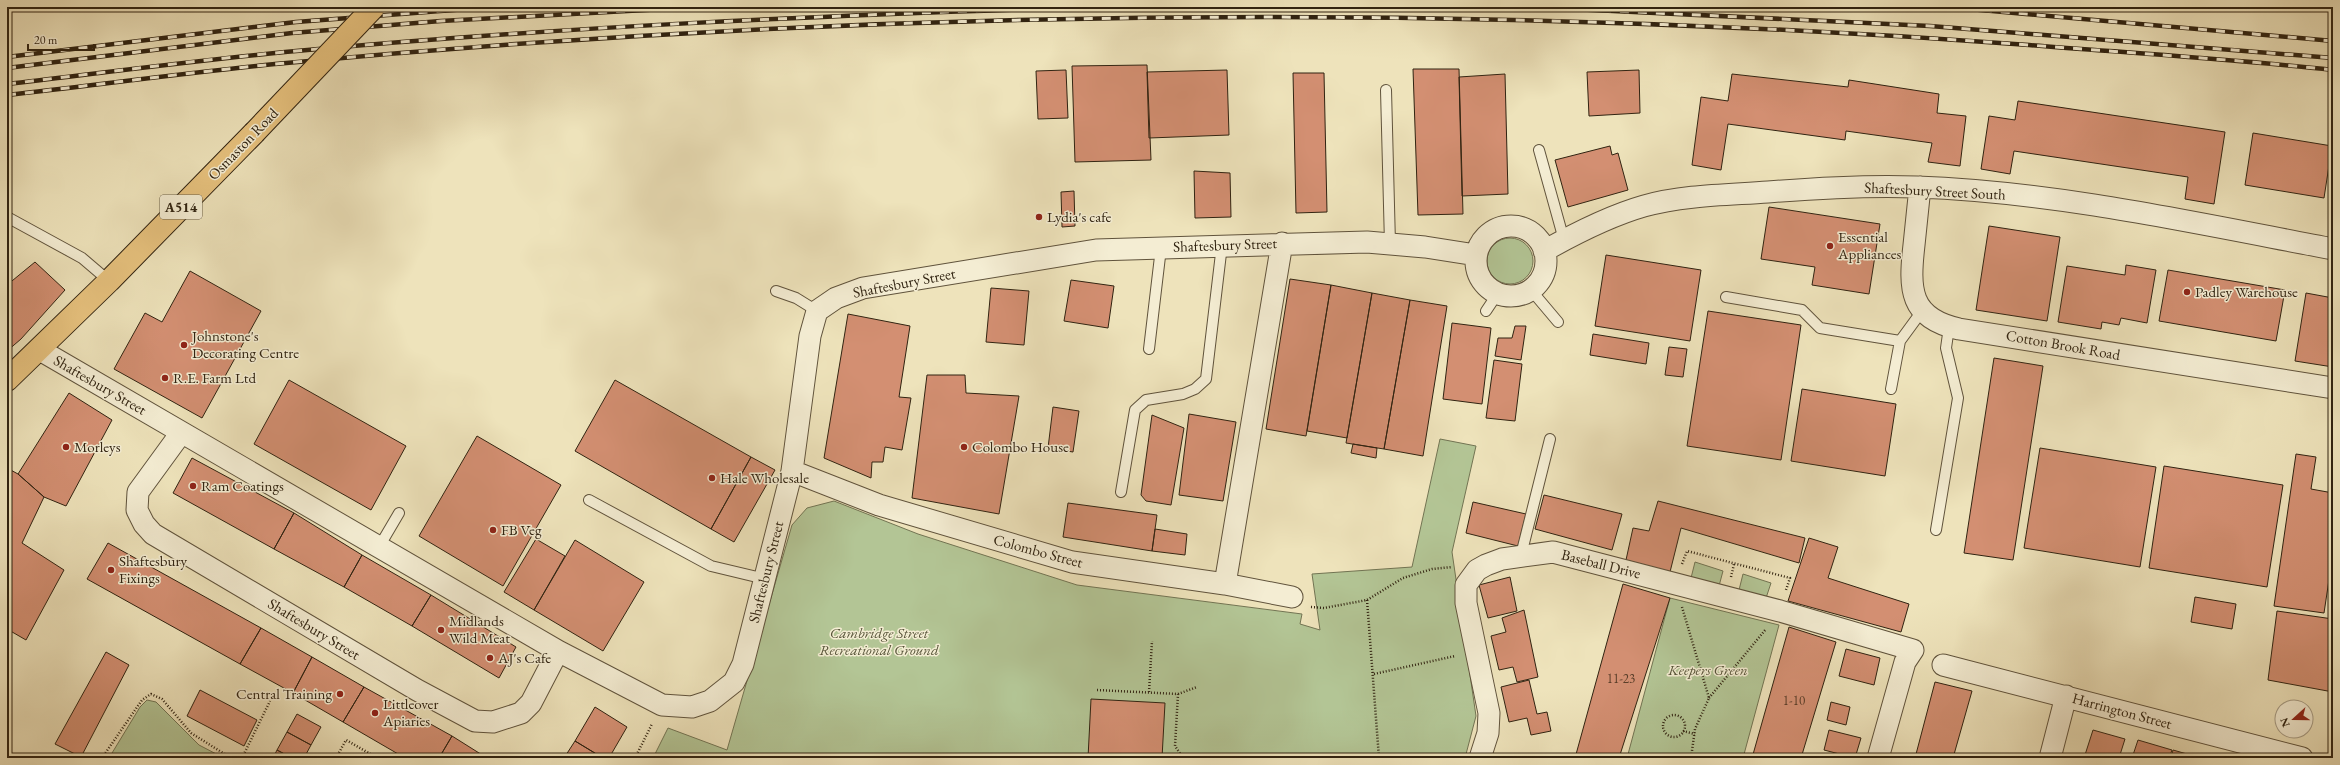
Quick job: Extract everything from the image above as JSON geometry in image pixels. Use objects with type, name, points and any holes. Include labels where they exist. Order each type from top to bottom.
[{"type":"main road","name":"Osmaston Road","points":[[7,380],[40,350],[109,281],[254,133],[374,7]]},
{"type":"street","name":"Shaftesbury Street South","points":[[1544,250],[1619,215],[1669,200],[1708,195],[1837,187],[1920,187],[2026,196],[2140,213],[2333,249]]},
{"type":"street","name":"Cotton Brook Road","points":[[1920,187],[1911,276],[1913,295],[1922,311],[1930,318],[1949,327],[2333,388]]},
{"type":"street","points":[[1508,225],[1520,226],[1529,230],[1539,238],[1547,262],[1544,274],[1531,290],[1522,295],[1509,297],[1498,293],[1484,284],[1478,273],[1476,255],[1480,243],[1488,233],[1508,225]]},
{"type":"street","name":"Shaftesbury Street","points":[[40,350],[558,651],[662,705],[692,707],[710,701],[734,682],[743,664],[792,471],[810,336],[817,311],[836,298],[863,288],[1096,250],[1282,243],[1367,242],[1425,247],[1476,255]]},
{"type":"street","points":[[1225,584],[1282,243]]},
{"type":"street","name":"Shaftesbury Street","points":[[181,433],[138,492],[137,510],[144,524],[153,534],[417,690],[475,721],[493,722],[508,719],[521,713],[531,703],[558,651]]},
{"type":"street","name":"Colombo Street","points":[[792,471],[880,505],[1072,562],[1225,584],[1292,596]]},
{"type":"street","name":"Baseball Drive","points":[[1476,570],[1502,559],[1521,555],[1553,552],[1780,611],[1909,656],[1878,758]]},
{"type":"street","points":[[1476,570],[1466,585],[1466,603],[1489,713],[1488,733],[1480,758]]},
{"type":"street","name":"Harrington Street","points":[[1943,665],[2302,758]]},
{"type":"street","points":[[2050,758],[2066,696]]},
{"type":"lane","points":[[1386,90],[1390,244]]},
{"type":"lane","points":[[1539,150],[1564,240]]},
{"type":"lane","points":[[7,218],[82,258],[109,281]]},
{"type":"lane","points":[[1121,492],[1135,410],[1146,400],[1183,394],[1194,389],[1206,379],[1222,245]]},
{"type":"lane","points":[[1149,349],[1161,248]]},
{"type":"lane","points":[[1531,290],[1558,322]]},
{"type":"lane","points":[[776,291],[796,298],[817,311]]},
{"type":"lane","points":[[1486,311],[1498,293]]},
{"type":"lane","points":[[1726,297],[1802,310],[1820,328],[1900,341]]},
{"type":"lane","points":[[1891,389],[1900,341],[1922,311]]},
{"type":"lane","points":[[1936,530],[1958,398],[1946,348],[1949,327]]},
{"type":"lane","points":[[1521,555],[1550,439]]},
{"type":"lane","points":[[589,500],[711,566],[765,579]]},
{"type":"lane","points":[[379,548],[399,513]]},
{"type":"path","points":[[1691,758],[1695,734],[1709,698],[1780,611],[1790,578],[1687,551],[1676,583],[1709,698]]},
{"type":"path","points":[[1292,596],[1300,604],[1324,608],[1367,600],[1403,578],[1432,569],[1460,567],[1476,570]]},
{"type":"path","points":[[1367,600],[1374,674],[1379,758]]},
{"type":"path","points":[[1149,692],[1152,642]]},
{"type":"path","points":[[1374,674],[1476,651]]},
{"type":"path","points":[[1097,690],[1178,694],[1197,687]]},
{"type":"path","points":[[102,758],[142,700],[151,694],[162,699],[191,733],[231,758]]},
{"type":"path","points":[[1178,694],[1175,746],[1183,758]]},
{"type":"path","points":[[242,758],[270,701]]},
{"type":"path","points":[[635,758],[662,705]]},
{"type":"path","points":[[1670,716],[1677,716],[1683,721],[1683,731],[1679,736],[1669,736],[1664,731],[1664,721],[1670,716]]},
{"type":"path","points":[[1683,731],[1695,734]]},
{"type":"path","points":[[336,758],[346,740],[372,754],[370,758]]},
{"type":"path","points":[[672,758],[700,755],[712,758]]},
{"type":"green space","points":[[1506,238],[1514,238],[1523,242],[1529,248],[1533,261],[1529,274],[1523,280],[1514,284],[1506,284],[1497,280],[1491,274],[1487,265],[1487,257],[1491,248],[1497,242]]},
{"type":"green space","name":"Cambridge Street Recreational Ground","points":[[1440,439],[1476,446],[1452,552],[1476,716],[1465,758],[653,758],[668,728],[727,750],[792,525],[807,508],[834,501],[918,534],[1077,585],[1302,614],[1300,624],[1320,630],[1312,574],[1412,567]]},
{"type":"green space","points":[[1695,562],[1723,571],[1719,586],[1691,578]]},
{"type":"green space","points":[[1743,574],[1771,583],[1766,598],[1739,590]]},
{"type":"green space","name":"Keepers Green","points":[[1670,598],[1779,625],[1743,758],[1627,758]]},
{"type":"green space","points":[[147,700],[156,702],[199,745],[224,758],[109,758],[140,707]]},
{"type":"building","points":[[1147,65],[1151,160],[1075,162],[1072,66]]},
{"type":"building","points":[[1413,69],[1459,69],[1463,214],[1418,215]]},
{"type":"building","points":[[1066,70],[1068,118],[1038,119],[1036,71]]},
{"type":"building","points":[[1227,70],[1229,135],[1149,138],[1147,72]]},
{"type":"building","points":[[1639,70],[1640,113],[1589,116],[1587,72]]},
{"type":"building","points":[[1293,73],[1324,73],[1327,212],[1296,213]]},
{"type":"building","points":[[1505,74],[1508,194],[1462,196],[1459,77]]},
{"type":"building","points":[[1732,74],[1848,87],[1849,80],[1939,94],[1937,113],[1966,116],[1960,166],[1928,162],[1932,143],[1846,131],[1845,140],[1728,124],[1721,170],[1692,165],[1701,97],[1728,101]]},
{"type":"building","points":[[2018,101],[2225,132],[2214,204],[2185,199],[2188,177],[2014,151],[2010,174],[1981,169],[1989,116],[2015,120]]},
{"type":"building","points":[[2253,133],[2332,146],[2324,198],[2245,185]]},
{"type":"building","points":[[1610,146],[1612,155],[1618,153],[1628,190],[1568,207],[1555,160]]},
{"type":"building","points":[[1194,171],[1230,173],[1231,217],[1195,218]]},
{"type":"building","points":[[1074,191],[1075,226],[1062,227],[1061,192]]},
{"type":"building","points":[[1769,207],[1880,224],[1869,294],[1812,285],[1815,267],[1761,259]]},
{"type":"building","points":[[1989,226],[2060,237],[2047,321],[1976,310]]},
{"type":"building","points":[[1606,255],[1701,270],[1690,341],[1595,326]]},
{"type":"building","points":[[35,262],[65,290],[21,339],[7,351],[7,285]]},
{"type":"building","points":[[2126,265],[2156,270],[2147,323],[2121,318],[2119,325],[2102,322],[2101,329],[2058,322],[2067,266],[2125,275]]},
{"type":"building","points":[[2168,270],[2285,290],[2276,341],[2159,321]]},
{"type":"building","name":"Johnstone's Decorating Centre","points":[[190,271],[261,311],[202,418],[114,369],[145,313],[162,322]]},
{"type":"building","points":[[1290,279],[1331,285],[1306,436],[1266,429]]},
{"type":"building","points":[[1071,280],[1114,286],[1108,328],[1064,321]]},
{"type":"building","points":[[1331,285],[1372,293],[1347,438],[1307,431]]},
{"type":"building","points":[[991,288],[1029,291],[1024,345],[986,342]]},
{"type":"building","points":[[1372,293],[1410,300],[1384,449],[1346,443]]},
{"type":"building","points":[[2306,293],[2333,298],[2333,367],[2295,361]]},
{"type":"building","points":[[1410,300],[1447,306],[1423,456],[1384,449]]},
{"type":"building","points":[[1708,311],[1801,325],[1781,460],[1687,446]]},
{"type":"building","points":[[848,314],[910,326],[899,397],[911,398],[902,450],[885,447],[883,462],[872,462],[871,478],[824,458]]},
{"type":"building","points":[[1452,323],[1491,328],[1482,404],[1443,399]]},
{"type":"building","points":[[1515,326],[1526,326],[1521,360],[1495,356],[1498,338],[1512,338]]},
{"type":"building","points":[[1593,334],[1649,343],[1646,364],[1590,355]]},
{"type":"building","points":[[1669,347],[1687,349],[1683,377],[1665,375]]},
{"type":"building","points":[[1994,358],[2043,366],[2013,560],[1964,553]]},
{"type":"building","points":[[1494,360],[1522,364],[1515,421],[1486,418]]},
{"type":"building","name":"Colombo House","points":[[927,375],[965,375],[966,393],[1019,396],[999,514],[912,498]]},
{"type":"building","points":[[289,380],[406,446],[371,510],[254,444]]},
{"type":"building","points":[[615,380],[751,457],[711,529],[575,451]]},
{"type":"building","points":[[1802,389],[1896,404],[1885,476],[1791,461]]},
{"type":"building","name":"Morleys","points":[[69,393],[112,420],[66,506],[44,497],[18,474]]},
{"type":"building","points":[[1053,407],[1079,411],[1073,452],[1048,448]]},
{"type":"building","points":[[1189,414],[1236,422],[1223,501],[1179,495]]},
{"type":"building","points":[[1152,415],[1184,428],[1171,505],[1146,501],[1141,495]]},
{"type":"building","points":[[477,436],[561,485],[503,586],[419,536]]},
{"type":"building","points":[[1353,444],[1377,448],[1376,458],[1351,453]]},
{"type":"building","points":[[2040,448],[2156,467],[2140,567],[2024,548]]},
{"type":"building","points":[[2296,454],[2316,457],[2311,489],[2333,493],[2333,553],[2324,613],[2274,606]]},
{"type":"building","points":[[751,457],[775,470],[734,542],[711,529]]},
{"type":"building","points":[[192,458],[294,513],[274,549],[173,493]]},
{"type":"building","points":[[2164,466],[2283,485],[2267,587],[2149,568]]},
{"type":"building","points":[[7,468],[18,474],[44,497],[22,543],[64,570],[26,640],[7,629]]},
{"type":"building","points":[[1544,495],[1622,514],[1612,550],[1535,529]]},
{"type":"building","points":[[1658,501],[1805,538],[1799,563],[1681,528],[1670,572],[1626,560],[1633,528],[1649,531]]},
{"type":"building","points":[[1473,502],[1526,514],[1518,546],[1466,533]]},
{"type":"building","points":[[1068,503],[1157,515],[1152,551],[1063,537]]},
{"type":"building","points":[[294,513],[362,555],[344,587],[274,549]]},
{"type":"building","points":[[1155,529],[1187,534],[1185,555],[1152,551]]},
{"type":"building","points":[[1809,538],[1838,547],[1828,578],[1909,604],[1901,632],[1788,601]]},
{"type":"building","points":[[536,539],[565,556],[534,610],[504,592]]},
{"type":"building","points":[[575,540],[644,582],[603,651],[534,610]]},
{"type":"building","points":[[108,543],[261,628],[240,664],[87,579]]},
{"type":"building","points":[[362,555],[431,595],[412,626],[344,587]]},
{"type":"building","points":[[1510,577],[1517,611],[1488,618],[1479,585]]},
{"type":"building","points":[[1623,584],[1670,598],[1619,758],[1575,758]]},
{"type":"building","points":[[431,595],[516,647],[499,678],[412,626]]},
{"type":"building","points":[[2195,597],[2236,604],[2232,629],[2191,622]]},
{"type":"building","points":[[1524,610],[1538,677],[1517,682],[1513,667],[1499,670],[1491,636],[1506,632],[1502,618]]},
{"type":"building","points":[[2277,611],[2333,619],[2333,692],[2268,680]]},
{"type":"building","points":[[1789,627],[1836,642],[1801,758],[1752,758]]},
{"type":"building","points":[[261,628],[312,657],[293,693],[240,664]]},
{"type":"building","points":[[1846,649],[1880,658],[1874,685],[1839,676]]},
{"type":"building","points":[[106,652],[129,665],[81,757],[55,744]]},
{"type":"building","points":[[312,657],[364,687],[343,722],[293,693]]},
{"type":"building","points":[[1529,680],[1537,714],[1547,712],[1551,731],[1531,735],[1527,718],[1509,722],[1501,687]]},
{"type":"building","points":[[1935,682],[1972,691],[1953,758],[1915,758]]},
{"type":"building","points":[[364,687],[452,736],[439,758],[405,758],[343,722]]},
{"type":"building","points":[[200,690],[257,720],[244,746],[187,716]]},
{"type":"building","points":[[1091,699],[1165,703],[1162,758],[1088,758]]},
{"type":"building","points":[[1831,702],[1850,707],[1846,725],[1827,720]]},
{"type":"building","points":[[595,707],[627,727],[609,758],[603,758],[575,741]]},
{"type":"building","points":[[297,714],[321,727],[311,745],[287,732]]},
{"type":"building","points":[[1829,730],[1861,738],[1855,758],[1824,750]]},
{"type":"building","points":[[2093,730],[2125,739],[2119,758],[2084,758]]},
{"type":"building","points":[[287,732],[311,745],[304,758],[292,758],[277,750]]},
{"type":"building","points":[[452,736],[487,758],[439,758]]},
{"type":"building","points":[[2138,740],[2172,750],[2169,758],[2132,758]]},
{"type":"building","points":[[575,741],[603,758],[564,758]]},
{"type":"building","points":[[277,750],[292,758],[273,758]]},
{"type":"building","points":[[2173,750],[2201,758],[2171,758]]},
{"type":"railway","points":[[7,57],[296,22],[493,7]]},
{"type":"railway","points":[[7,68],[292,33],[441,21],[701,7]]},
{"type":"railway","points":[[7,84],[181,63],[386,43],[691,23],[1097,7]]},
{"type":"railway","points":[[1476,7],[1535,8]]},
{"type":"railway","points":[[1530,7],[1930,26],[2333,58]]},
{"type":"railway","points":[[1947,7],[2333,41]]},
{"type":"railway","points":[[7,95],[275,64],[494,46],[713,32],[932,22],[1152,18],[1371,18],[1591,22],[1810,31],[2219,59],[2333,70]]},
{"type":"place","name":"Lydia's cafe","points":[[1039,217]]},
{"type":"place","name":"Essential Appliances","points":[[1830,246]]},
{"type":"place","name":"Padley Warehouse","points":[[2187,292]]},
{"type":"place","name":"Johnstone's Decorating Centre","points":[[184,345]]},
{"type":"place","name":"R.E. Farm Ltd","points":[[165,378]]},
{"type":"place","name":"Morleys","points":[[66,447]]},
{"type":"place","name":"Colombo House","points":[[964,447]]},
{"type":"place","name":"Hale Wholesale","points":[[712,478]]},
{"type":"place","name":"Ram Coatings","points":[[193,486]]},
{"type":"place","name":"FB Veg","points":[[493,530]]},
{"type":"place","name":"Shaftesbury Fixings","points":[[111,570]]},
{"type":"place","name":"Midlands Wild Meat","points":[[441,630]]},
{"type":"place","name":"AJ's Cafe","points":[[490,658]]},
{"type":"place","name":"Central Training","points":[[340,694]]},
{"type":"place","name":"Littleover Apiaries","points":[[375,713]]}]
